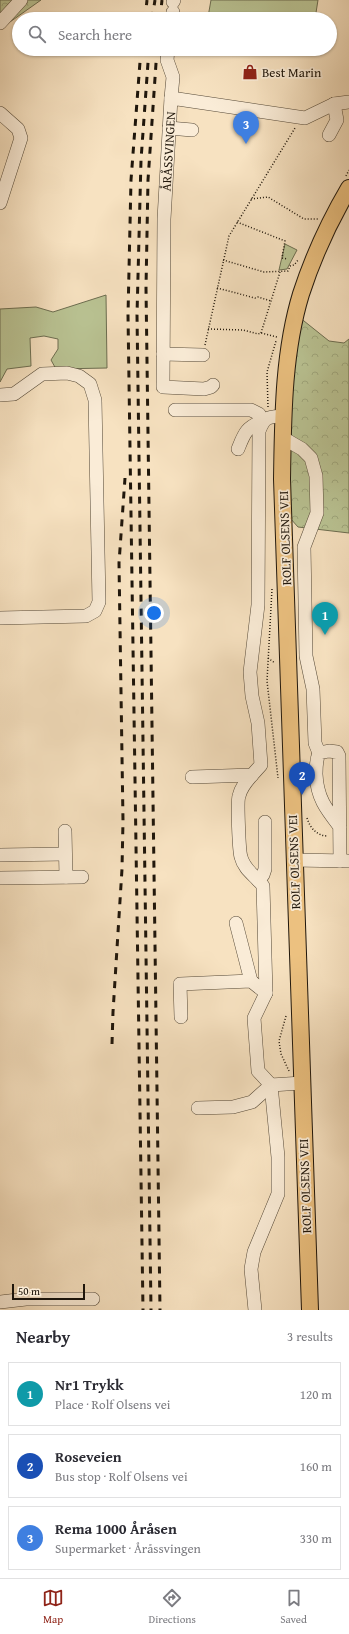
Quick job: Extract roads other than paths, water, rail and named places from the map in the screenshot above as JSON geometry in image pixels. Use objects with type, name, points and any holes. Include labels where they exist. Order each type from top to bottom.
[{"type":"main road","name":"ROLF OLSENS VEI","points":[[310,1310],[282,479],[283,416],[292,334],[301,294],[324,234],[349,188]]},
{"type":"main road","name":"ROLF OLSENS VEI","points":[[309,272],[349,208]]},
{"type":"street","points":[[0,23],[21,0]]},
{"type":"street","points":[[167,56],[166,60],[173,77],[171,98]]},
{"type":"street","name":"ÅRÅSSVINGEN","points":[[212,385],[212,388],[204,389],[163,387],[164,219],[171,98],[305,118],[334,104]]},
{"type":"street","points":[[329,135],[337,120],[334,104],[349,102]]},
{"type":"street","points":[[0,113],[15,125],[21,138],[0,203]]},
{"type":"street","points":[[169,128],[192,130]]},
{"type":"street","points":[[163,354],[203,355]]},
{"type":"street","points":[[0,395],[14,394],[42,374],[67,373],[79,376],[90,384],[96,400],[99,602],[95,612],[86,616],[0,618]]},
{"type":"street","points":[[175,410],[251,410],[259,414],[263,421]]},
{"type":"street","points":[[238,449],[245,432],[254,424],[263,421],[268,417],[283,416]]},
{"type":"street","points":[[256,1310],[251,1269],[254,1252],[278,1194],[278,1156],[271,1085],[258,1071],[254,1018],[266,993],[263,886],[246,867],[241,857],[238,797],[242,786],[261,766],[258,723],[252,696],[250,672],[253,623],[258,605],[259,431],[263,421]]},
{"type":"street","points":[[283,438],[302,449],[311,458],[316,476],[317,513],[304,547],[306,656],[313,689],[315,743],[319,753],[316,760],[316,784],[319,796],[340,827]]},
{"type":"street","points":[[294,860],[345,861],[340,827],[339,756],[337,752],[329,751],[319,753]]},
{"type":"street","points":[[192,778],[252,775]]},
{"type":"street","points":[[258,880],[263,875],[265,869],[265,822]]},
{"type":"street","points":[[65,831],[66,877]]},
{"type":"street","points":[[0,855],[65,854]]},
{"type":"street","points":[[0,878],[82,877]]},
{"type":"street","points":[[236,923],[251,981],[266,993]]},
{"type":"street","points":[[181,1017],[180,984],[251,981]]},
{"type":"street","points":[[198,1108],[233,1107],[252,1102],[271,1085],[302,1083]]},
{"type":"street","points":[[0,1302],[26,1299],[93,1299]]},
{"type":"railway","points":[[146,12],[147,0]]},
{"type":"railway","points":[[153,12],[155,0]]},
{"type":"railway","points":[[161,12],[162,0]]},
{"type":"railway","points":[[140,56],[131,180],[128,315],[143,1310]]},
{"type":"railway","points":[[148,56],[141,160],[137,315],[151,1310]]},
{"type":"railway","points":[[157,56],[148,180],[146,288],[160,1310]]},
{"type":"railway","points":[[112,1044],[122,869],[123,821],[119,563],[125,478]]},
{"type":"place","name":"Best Marin","points":[[250,72]]},
{"type":"place","name":"Rema 1000 Åråsen","points":[[246,144]]},
{"type":"place","name":"Nr1 Trykk","points":[[325,635]]},
{"type":"place","name":"Roseveien","points":[[302,795]]}]
